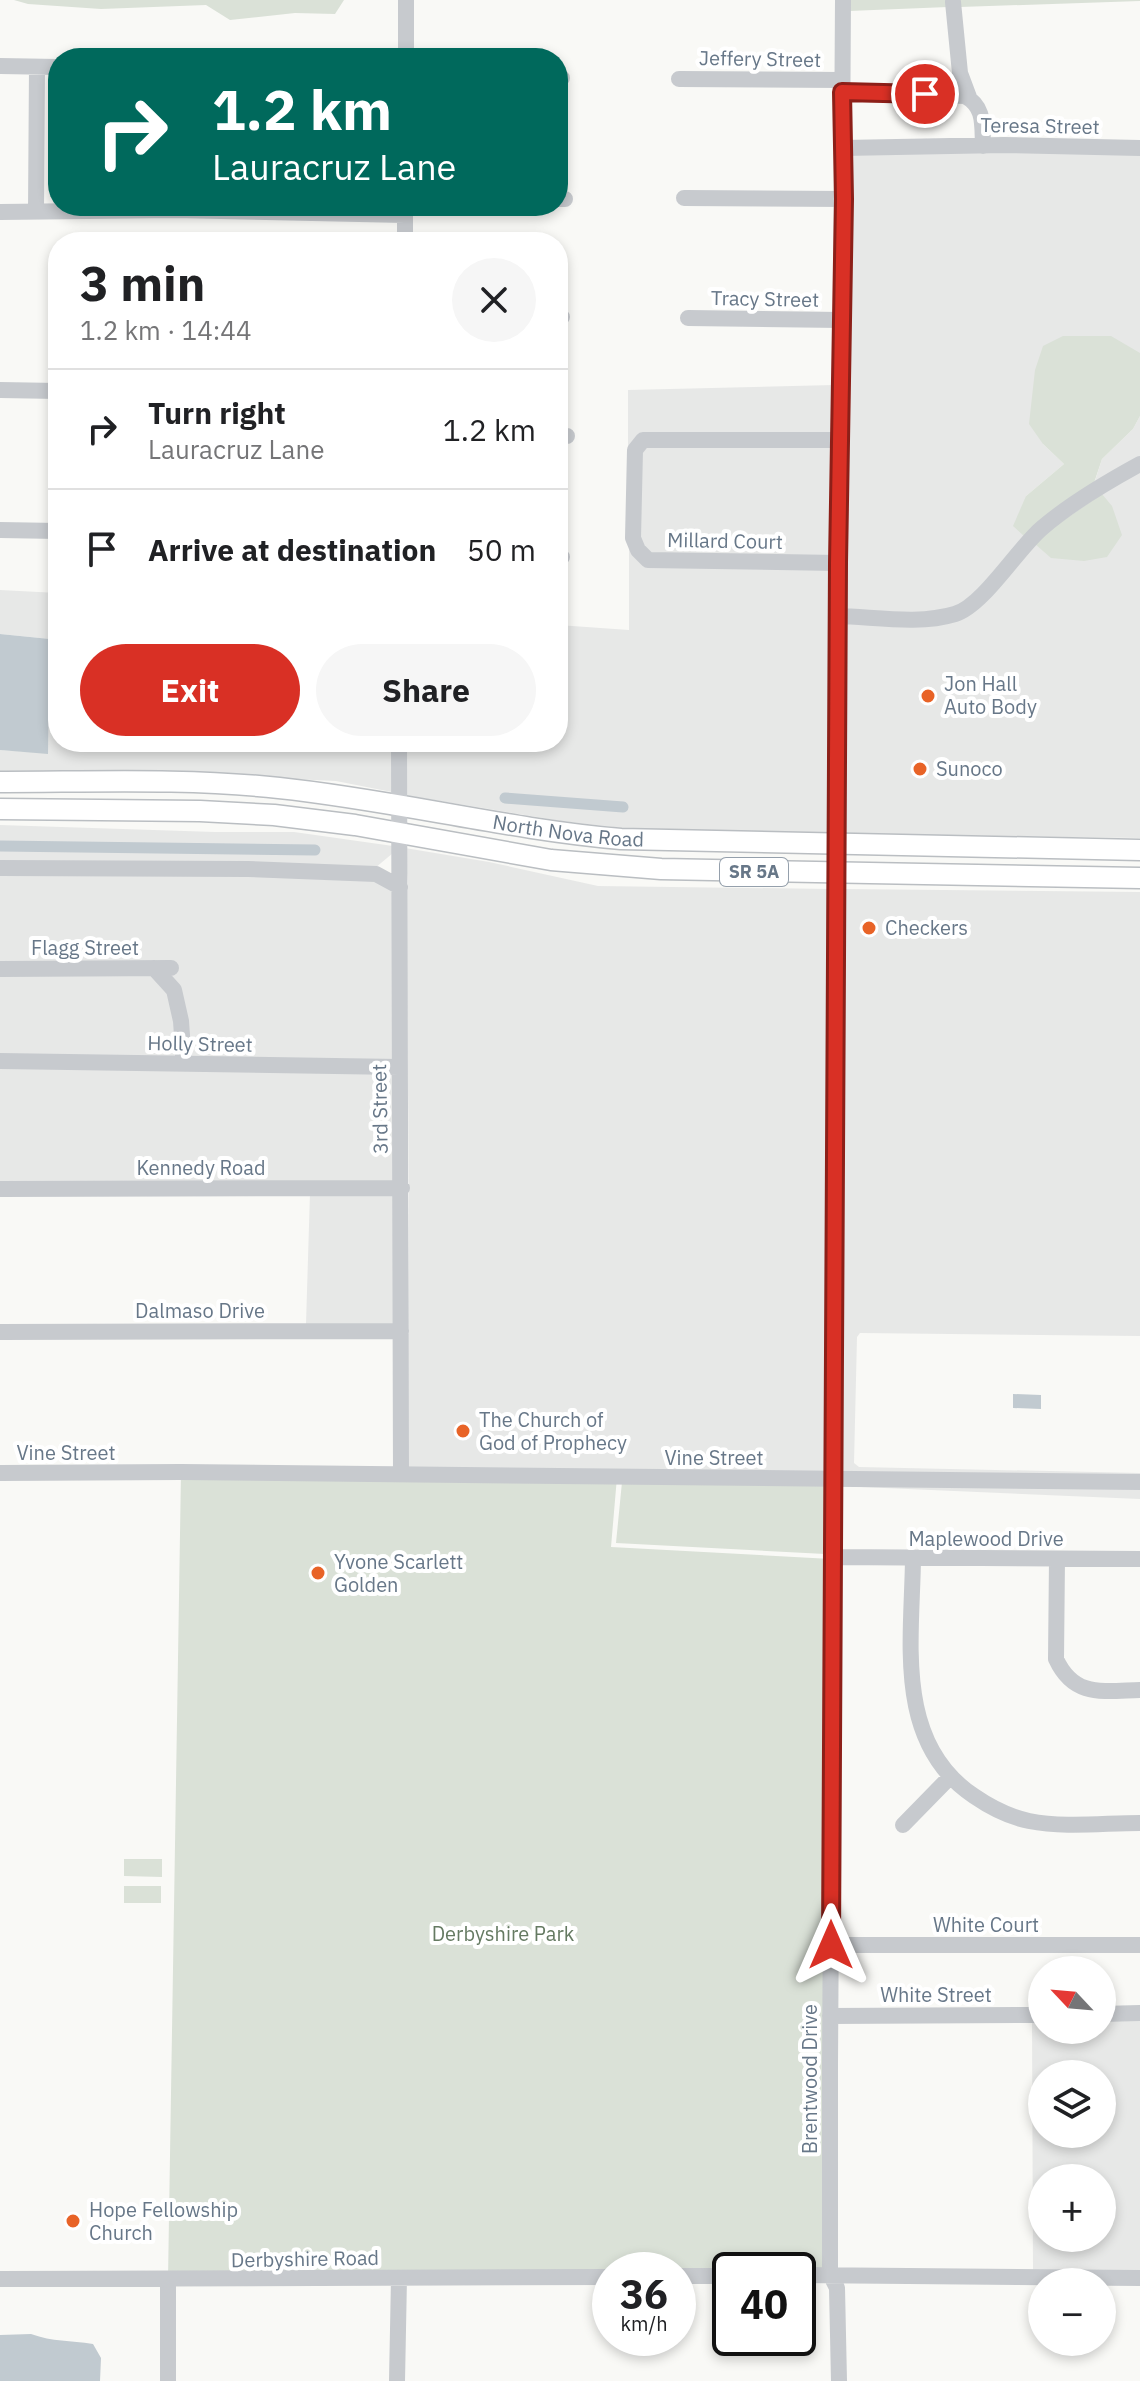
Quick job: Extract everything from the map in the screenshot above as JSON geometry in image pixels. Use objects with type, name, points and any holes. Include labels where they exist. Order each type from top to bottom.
[{"type":"main road","name":"North Nova Road","points":[[0,782],[236,785],[323,793],[574,835],[669,842],[1140,850]]},
{"type":"main road","name":"North Nova Road","points":[[0,809],[237,812],[312,820],[504,853],[583,863],[697,871],[1140,878]]},
{"type":"main road","points":[[994,875],[1008,863],[1044,849]]},
{"type":"street","points":[[406,0],[406,48]]},
{"type":"street","name":"Brentwood Drive","points":[[839,2381],[837,2288],[830,2274],[830,2016],[843,0]]},
{"type":"street","points":[[953,2],[960,73],[969,97],[982,115],[983,146]]},
{"type":"street","points":[[0,66],[48,67]]},
{"type":"street","points":[[36,210],[37,67]]},
{"type":"street","name":"Jeffery Street","points":[[679,79],[842,86],[969,97]]},
{"type":"street","name":"Teresa Street","points":[[843,148],[1140,148]]},
{"type":"street","points":[[684,198],[844,199]]},
{"type":"street","points":[[0,212],[48,210]]},
{"type":"street","name":"Tracy Street","points":[[688,318],[841,320]]},
{"type":"street","points":[[0,390],[48,391]]},
{"type":"street","name":"Millard Court","points":[[838,563],[648,560],[638,550],[633,538],[635,450],[643,440],[839,440]]},
{"type":"street","points":[[838,616],[932,619],[959,613],[984,592],[1041,528],[1140,464]]},
{"type":"street","points":[[0,530],[48,531]]},
{"type":"street","name":"3rd Street","points":[[399,752],[401,1474]]},
{"type":"street","points":[[376,874],[399,856]]},
{"type":"street","points":[[0,868],[235,869],[376,874],[400,887]]},
{"type":"street","name":"Flagg Street","points":[[0,969],[162,968],[174,990],[181,1021],[184,1064]]},
{"type":"street","name":"Holly Street","points":[[0,1061],[399,1067]]},
{"type":"street","name":"Kennedy Road","points":[[0,1189],[402,1188]]},
{"type":"street","name":"Dalmaso Drive","points":[[0,1332],[401,1331]]},
{"type":"street","name":"Vine Street","points":[[0,1473],[1140,1482]]},
{"type":"street","name":"Maplewood Drive","points":[[832,1557],[1140,1559]]},
{"type":"street","points":[[913,1559],[911,1682],[915,1712],[922,1734],[950,1777],[986,1804],[1029,1821],[1140,1823]]},
{"type":"street","points":[[1057,1559],[1056,1659],[1063,1674],[1074,1684],[1090,1691],[1140,1690]]},
{"type":"street","points":[[903,1825],[950,1777]]},
{"type":"street","name":"White Court","points":[[831,1945],[1140,1945]]},
{"type":"street","points":[[1116,2014],[1140,2013]]},
{"type":"street","name":"White Street","points":[[830,2016],[1028,2015]]},
{"type":"street","points":[[816,2274],[1140,2278]]},
{"type":"street","name":"Derbyshire Road","points":[[0,2279],[592,2277]]},
{"type":"street","points":[[397,2381],[399,2278]]},
{"type":"street","points":[[168,2280],[168,2381]]},
{"type":"shaded area","points":[[983,151],[1140,153],[1140,353],[1043,444],[1064,464],[1026,496],[1025,537],[979,588],[956,608],[930,614],[844,610],[849,154]]},
{"type":"shaded area","points":[[834,385],[833,435],[642,435],[628,480],[628,390]]},
{"type":"shaded area","points":[[1140,416],[1140,457],[1094,484],[1102,459],[1133,429]]},
{"type":"shaded area","points":[[646,446],[833,446],[832,557],[650,555],[639,538],[641,453]]},
{"type":"shaded area","points":[[1140,470],[1140,838],[843,834],[844,621],[961,619],[1035,544]]},
{"type":"shaded area","points":[[629,543],[632,552],[832,568],[831,834],[640,830],[561,821],[404,795],[405,752],[568,752],[568,626],[629,630]]},
{"type":"shaded area","points":[[0,590],[48,592],[48,639],[0,634]]},
{"type":"shaded area","points":[[0,634],[48,639],[48,754],[0,750]]},
{"type":"shaded area","points":[[0,750],[48,753],[393,752],[392,792],[336,781],[0,773]]},
{"type":"shaded area","points":[[0,825],[294,832],[393,846],[393,853],[375,868],[0,862]]},
{"type":"shaded area","points":[[405,848],[489,862],[598,886],[831,889],[826,1473],[407,1469],[409,1192],[408,886]]},
{"type":"shaded area","points":[[0,873],[372,879],[394,890],[393,1061],[0,1056],[0,974],[177,973],[176,963],[0,963]]},
{"type":"shaded area","points":[[843,889],[1140,892],[1140,1336],[860,1333],[857,1337],[854,1463],[859,1467],[1140,1473],[1140,1476],[838,1473]]},
{"type":"shaded area","points":[[0,1067],[393,1072],[396,1182],[0,1183]]},
{"type":"shaded area","points":[[310,1193],[396,1193],[395,1325],[306,1324]]},
{"type":"shaded area","points":[[1013,1394],[1041,1395],[1041,1409],[1013,1408]]},
{"type":"shaded area","points":[[838,1486],[1140,1487],[1140,1499]]},
{"type":"shaded area","points":[[1116,2019],[1140,2019],[1140,2272],[1116,2272],[1116,2268],[1033,2268],[1033,2252],[1116,2252],[1116,2164],[1033,2164],[1033,2148],[1116,2148],[1116,2060],[1032,2060],[1032,2044],[1116,2044]]},
{"type":"shaded area","points":[[31,2334],[93,2344],[101,2358],[100,2381],[0,2381],[0,2335]]},
{"type":"green space","points":[[14,0],[344,0],[335,14],[295,13],[230,20],[206,5],[101,9],[28,4]]},
{"type":"green space","points":[[849,0],[947,0],[948,7],[849,11]]},
{"type":"green space","points":[[959,0],[1140,0],[1140,1],[960,7]]},
{"type":"green space","points":[[1063,336],[1111,336],[1140,353],[1140,416],[1133,429],[1102,459],[1094,483],[1025,537],[1013,526],[1026,496],[1064,464],[1043,444],[1029,424],[1035,370],[1043,346]]},
{"type":"green space","points":[[1102,494],[1112,506],[1122,535],[1107,557],[1084,561],[1051,558],[1035,544],[1045,533]]},
{"type":"green space","name":"Derbyshire Park","points":[[181,1472],[617,1477],[611,1547],[831,1559],[830,2274],[816,2272],[816,2252],[712,2252],[712,2270],[696,2270],[696,2252],[592,2252],[592,2270],[168,2280]]},
{"type":"green space","points":[[622,1482],[826,1485],[825,1554],[616,1543]]},
{"type":"green space","points":[[124,1859],[162,1859],[162,1877],[124,1876]]},
{"type":"green space","points":[[124,1886],[161,1886],[161,1903],[124,1903]]},
{"type":"waterway","points":[[505,798],[623,807]]},
{"type":"waterway","points":[[0,846],[315,850]]},
{"type":"place","name":"Jon Hall Auto Body","points":[[928,696]]},
{"type":"place","name":"Sunoco","points":[[920,769]]},
{"type":"place","name":"Checkers","points":[[869,928]]},
{"type":"place","name":"The Church of God of Prophecy","points":[[463,1431]]},
{"type":"place","name":"Yvone Scarlett Golden","points":[[318,1573]]},
{"type":"place","name":"Hope Fellowship Church","points":[[73,2221]]},
{"type":"route","points":[[831,1945],[838,563],[844,199],[842,92],[925,94]]}]
